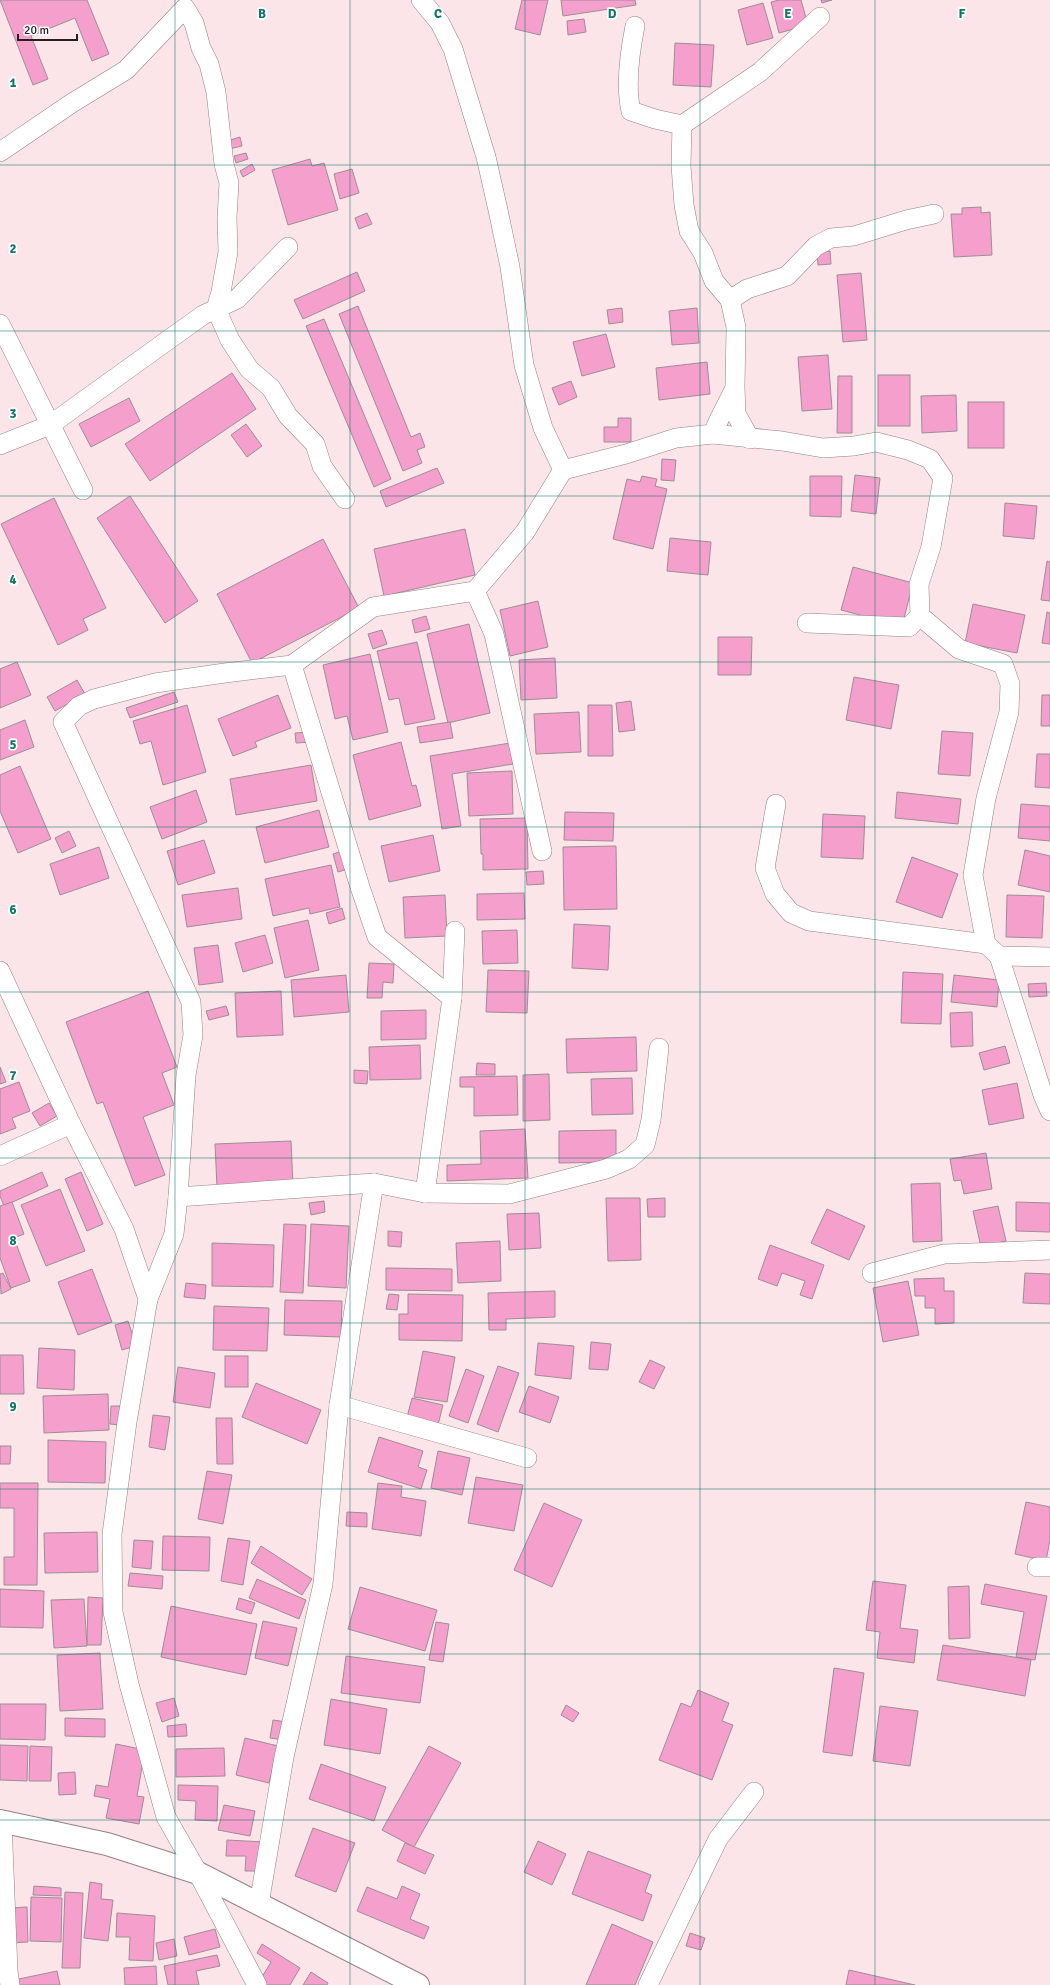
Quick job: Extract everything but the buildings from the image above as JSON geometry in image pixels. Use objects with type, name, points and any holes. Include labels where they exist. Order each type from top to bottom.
[{"type":"main road","points":[[1,1821],[107,1844],[198,1873],[418,1985]]},
{"type":"street","points":[[421,0],[440,23],[453,49],[486,157],[510,267],[524,365],[543,428],[563,470]]},
{"type":"street","points":[[0,152],[72,103],[126,70],[186,4],[194,23],[201,48],[209,64],[216,92],[224,164],[229,183],[228,252],[221,292],[216,309],[230,340],[248,369],[271,388],[288,416],[315,444],[322,466],[345,499]]},
{"type":"street","points":[[635,26],[631,47],[628,91],[631,111],[655,120],[682,125],[760,72],[820,17]]},
{"type":"street","points":[[682,125],[681,166],[684,205],[689,231],[703,253],[714,281],[730,300],[736,327],[736,414],[750,439]]},
{"type":"street","points":[[730,300],[746,289],[787,276],[816,246],[831,238],[854,236],[906,220],[934,214]]},
{"type":"street","points":[[0,445],[50,425],[203,315],[236,299],[288,247]]},
{"type":"street","points":[[0,324],[83,490]]},
{"type":"street","points":[[713,434],[717,422],[725,410],[735,387]]},
{"type":"street","points":[[257,1985],[198,1873],[166,1817],[129,1684],[114,1612],[112,1534],[127,1422],[148,1299],[174,1234],[178,1197],[186,1075],[193,1035],[191,1002],[63,722],[79,706],[94,699],[155,683],[225,672],[292,665],[373,607],[475,591],[525,532],[563,470],[626,454],[676,438],[713,434],[750,439],[782,441],[823,448],[854,446],[876,442],[908,450],[930,459],[943,478],[931,547],[919,584],[920,616],[959,649],[1003,664],[1010,684],[1008,712],[986,798],[973,875],[992,950],[1050,1111]]},
{"type":"street","points":[[475,591],[494,634],[542,851]]},
{"type":"street","points":[[807,623],[908,626],[920,616]]},
{"type":"street","points":[[292,665],[360,887],[377,937],[452,998]]},
{"type":"street","points":[[776,804],[765,868],[775,894],[791,913],[808,921],[992,950],[1050,957]]},
{"type":"street","points":[[425,1193],[452,998],[455,931]]},
{"type":"street","points":[[0,971],[71,1124],[124,1229],[148,1299]]},
{"type":"street","points":[[178,1197],[374,1183],[425,1193],[509,1194],[606,1169],[629,1159],[645,1145],[651,1120],[659,1048]]},
{"type":"street","points":[[0,1156],[71,1124]]},
{"type":"street","points":[[259,1904],[284,1757],[323,1584],[339,1405],[374,1183]]},
{"type":"street","points":[[872,1273],[944,1254],[1050,1250]]},
{"type":"street","points":[[339,1405],[527,1458]]},
{"type":"street","points":[[648,1985],[718,1839],[754,1792]]},
{"type":"street","points":[[1,1821],[8,1971],[10,1985]]}]
